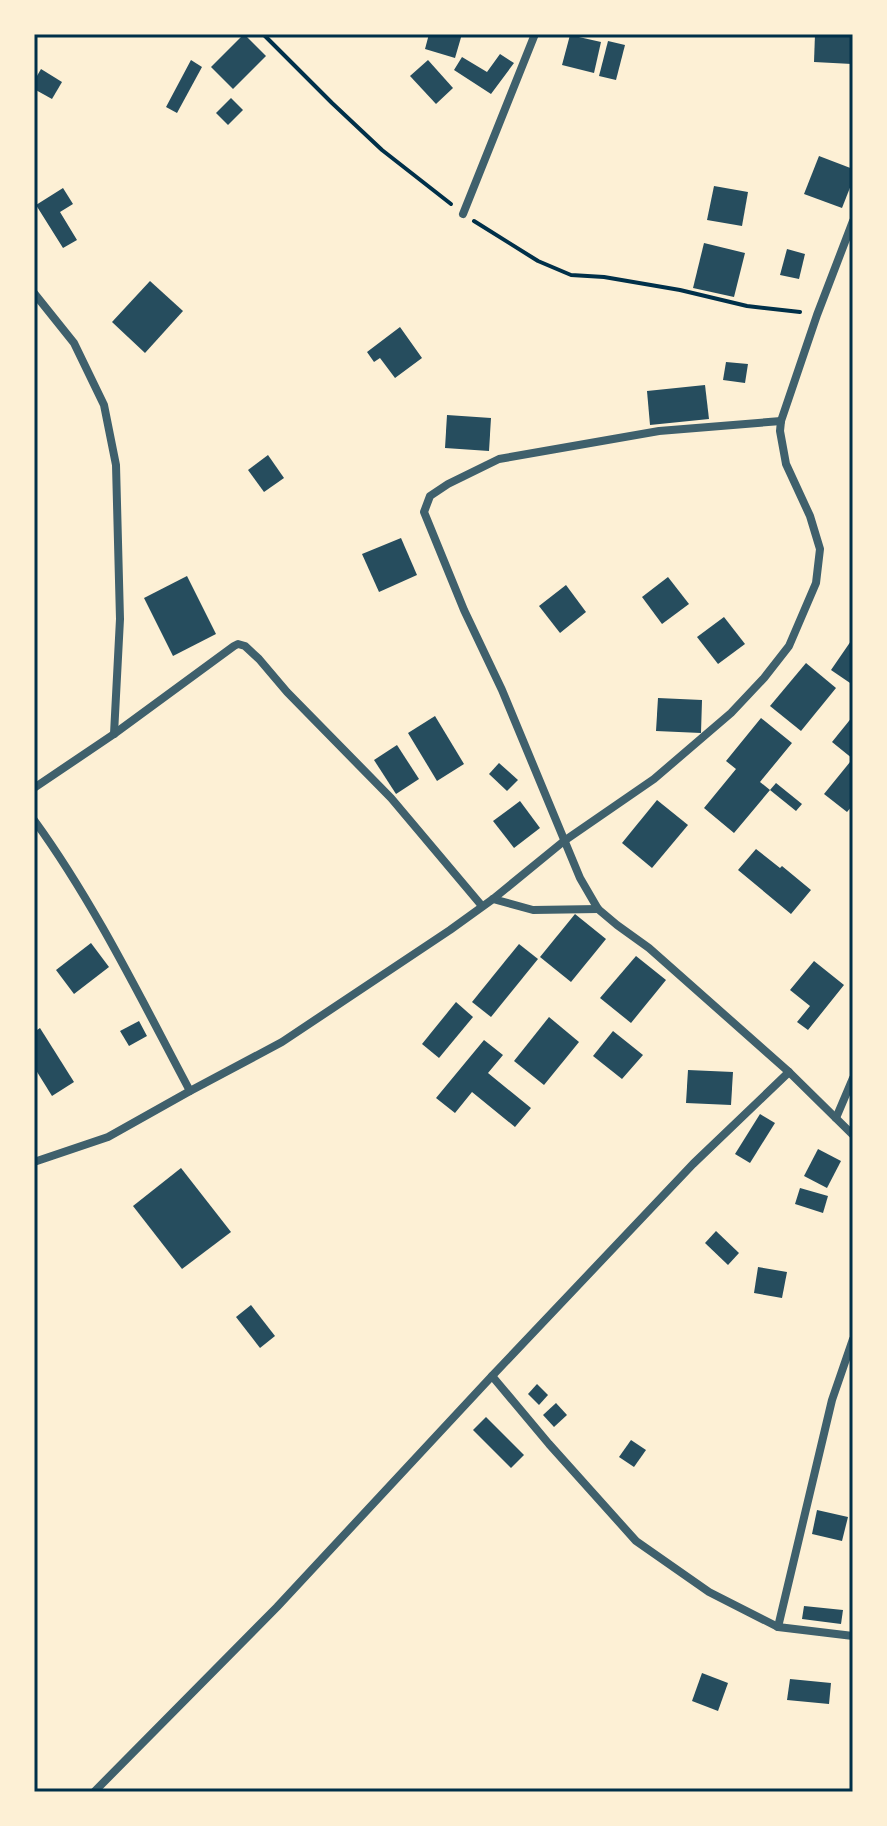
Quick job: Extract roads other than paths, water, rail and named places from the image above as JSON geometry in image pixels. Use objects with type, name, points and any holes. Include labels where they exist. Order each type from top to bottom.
[{"type":"street","points":[[463,214],[535,34]]},
{"type":"street","points":[[34,1162],[108,1137],[282,1042],[450,930],[564,841],[654,779],[731,713],[764,678],[789,646],[816,583],[820,549],[810,516],[786,464],[781,421],[853,221]]},
{"type":"street","points":[[34,293],[74,343],[104,405],[116,465],[120,619],[114,734]]},
{"type":"street","points":[[781,421],[659,431],[499,459],[430,496],[424,512],[580,878],[598,909],[649,948],[789,1072],[853,1135]]},
{"type":"street","points":[[34,788],[238,644],[245,646],[391,798],[482,906]]},
{"type":"street","points":[[34,820],[113,944],[190,1091]]},
{"type":"street","points":[[493,899],[533,910],[598,909]]},
{"type":"street","points":[[94,1792],[277,1607],[693,1164],[789,1072]]},
{"type":"street","points":[[836,1118],[853,1078]]},
{"type":"street","points":[[778,1627],[832,1400],[853,1339]]},
{"type":"street","points":[[492,1376],[636,1541],[709,1592],[778,1627],[853,1636]]}]
